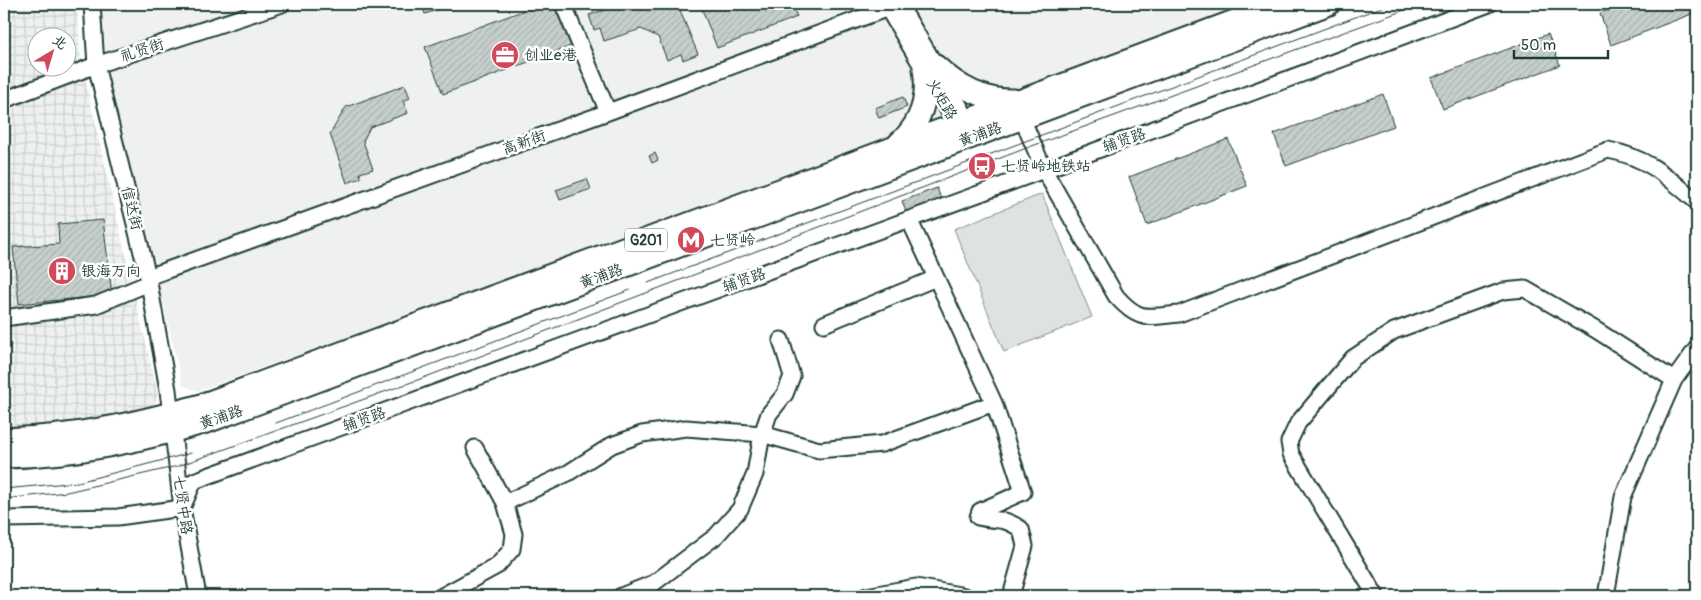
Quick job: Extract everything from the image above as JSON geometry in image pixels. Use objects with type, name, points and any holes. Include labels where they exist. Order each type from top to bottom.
[{"type":"highway","name":"黄浦路","points":[[1022,109],[1280,4]]},
{"type":"highway","name":"黄浦路","points":[[4,457],[65,454],[104,448],[173,423],[220,398],[894,147],[1022,109],[1329,4]]},
{"type":"highway","points":[[894,147],[913,128],[920,116],[930,67],[977,94],[1022,109]]},
{"type":"highway","name":"黄浦路","points":[[4,439],[61,436],[173,423],[208,422],[963,128]]},
{"type":"street","name":"信达街","points":[[92,4],[96,64],[149,280],[173,423]]},
{"type":"street","name":"礼贤街","points":[[4,100],[96,64],[282,4]]},
{"type":"street","points":[[564,4],[608,112]]},
{"type":"street","name":"辅贤路","points":[[182,508],[194,482],[909,220],[1489,4]]},
{"type":"street","name":"高新街","points":[[4,318],[96,306],[149,280],[894,5]]},
{"type":"street","name":"火炬路","points":[[894,5],[963,128]]},
{"type":"street","points":[[1022,109],[1044,170],[1116,296],[1129,310],[1143,317],[1179,314],[1608,150],[1629,154],[1657,168],[1697,202]]},
{"type":"street","points":[[909,220],[994,403],[1023,492],[980,511],[978,517],[1006,519],[1021,529],[1025,546],[1011,596]]},
{"type":"street","points":[[824,324],[936,278]]},
{"type":"street","points":[[1376,596],[1291,454],[1289,442],[1298,423],[1354,358],[1394,331],[1503,290],[1526,289],[1596,330],[1674,380]]},
{"type":"street","points":[[621,596],[654,583],[716,536],[740,509],[755,474],[762,434],[769,414],[785,394],[792,376],[781,340]]},
{"type":"street","points":[[1606,596],[1623,497],[1674,380],[1697,348]]},
{"type":"street","points":[[504,503],[568,473],[612,446],[642,434],[686,428],[762,434],[819,450],[882,444],[994,403]]},
{"type":"street","name":"七贤中路","points":[[173,423],[182,508],[198,596]]},
{"type":"street","points":[[442,596],[497,566],[512,549],[514,534],[504,503],[475,448]]},
{"type":"street","points":[[4,519],[118,517],[182,508]]},
{"type":"street","points":[[866,596],[916,587],[965,596]]},
{"type":"shaded area","points":[[4,4],[77,4],[81,61],[158,396],[149,413],[4,429]]},
{"type":"shaded area","points":[[101,4],[1255,4],[924,128],[198,391],[183,386],[107,70]]},
{"type":"shaded area","points":[[1042,194],[1092,317],[1004,352],[954,229]]},
{"type":"building","points":[[4,4],[9,4],[9,26],[4,26]]},
{"type":"building","points":[[422,4],[455,4],[425,14]]},
{"type":"building","points":[[541,4],[554,4],[571,46],[443,94],[425,47]]},
{"type":"building","points":[[623,4],[670,4],[679,8],[698,54],[683,60],[681,54],[667,60],[658,37],[641,29],[604,41],[600,28],[594,30],[589,15]]},
{"type":"building","points":[[700,4],[792,4],[797,17],[717,48]]},
{"type":"building","points":[[1625,4],[1697,4],[1697,12],[1611,45],[1600,13]]},
{"type":"building","points":[[1548,34],[1560,65],[1443,109],[1431,78]]},
{"type":"building","points":[[405,85],[410,98],[403,101],[408,113],[370,127],[363,141],[373,169],[360,173],[361,178],[347,183],[330,134],[346,107]]},
{"type":"building","points":[[1383,94],[1394,126],[1286,166],[1274,134]]},
{"type":"building","points":[[903,97],[907,107],[879,118],[875,108]]},
{"type":"building","points":[[1228,139],[1247,186],[1147,225],[1129,177]]},
{"type":"building","points":[[655,153],[658,160],[652,163],[649,156]]},
{"type":"building","points":[[587,179],[591,189],[560,200],[556,190]]},
{"type":"building","points":[[937,188],[942,201],[907,215],[902,201]]},
{"type":"building","name":"银海万向","points":[[103,220],[112,295],[19,304],[13,247],[59,244],[58,224]]},
{"type":"tram line","points":[[648,283],[1390,4]]},
{"type":"tram line","points":[[4,499],[67,492],[178,466],[423,378],[1032,146],[1421,4]]},
{"type":"tram line","points":[[276,423],[630,290]]},
{"type":"tram line","points":[[4,489],[78,482],[191,453]]},
{"type":"place","name":"创业e港","points":[[505,55]]},
{"type":"place","name":"七贤岭地铁站","points":[[982,166]]},
{"type":"place","name":"七贤岭","points":[[691,240]]},
{"type":"place","name":"银海万向","points":[[62,271]]}]
